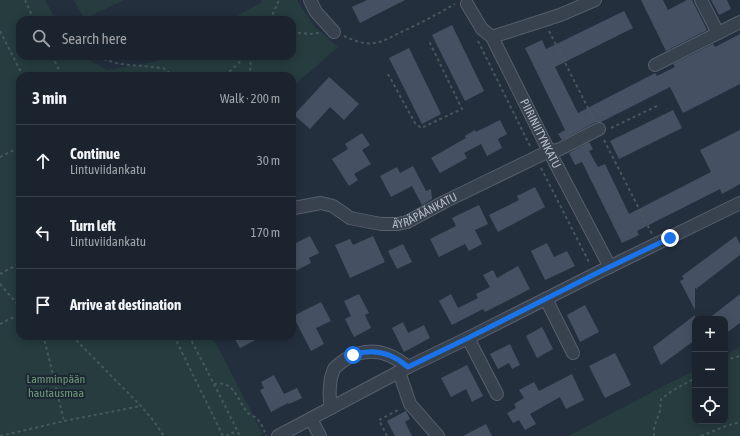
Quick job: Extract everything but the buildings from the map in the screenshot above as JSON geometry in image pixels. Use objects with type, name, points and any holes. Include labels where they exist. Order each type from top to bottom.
[{"type":"street","points":[[310,0],[316,12],[334,32]]},
{"type":"street","points":[[492,36],[560,15],[595,0]]},
{"type":"street","points":[[701,0],[718,33]]},
{"type":"street","name":"PIIRINIITYNKATU","points":[[463,3],[482,29],[492,36],[549,151],[610,267]]},
{"type":"street","points":[[655,65],[740,22]]},
{"type":"street","name":"ÄYRÄPÄÄNKATU","points":[[296,208],[321,203],[333,206],[350,218],[381,224],[398,224],[407,222],[535,157],[549,151],[558,150],[603,130]]},
{"type":"street","points":[[278,436],[403,370],[740,203]]},
{"type":"street","points":[[546,299],[574,353]]},
{"type":"street","points":[[468,338],[497,394]]},
{"type":"street","points":[[331,408],[329,387],[334,370],[343,361],[360,352],[368,351],[384,353],[398,360],[403,370],[410,404],[438,436]]},
{"type":"street","points":[[311,419],[320,436]]},
{"type":"path","points":[[25,0],[32,16]]},
{"type":"path","points":[[272,16],[279,0]]},
{"type":"path","points":[[296,32],[310,34],[334,32],[352,40],[373,44],[381,42],[463,3]]},
{"type":"path","points":[[0,31],[20,72]]},
{"type":"path","points":[[476,38],[595,274]]},
{"type":"path","points":[[388,74],[415,122],[421,128],[462,109],[429,41]]},
{"type":"path","points":[[54,60],[60,72]]},
{"type":"path","points":[[106,60],[120,64],[163,68],[168,72]]},
{"type":"path","points":[[229,72],[243,60]]},
{"type":"path","points":[[249,60],[251,66],[250,72]]},
{"type":"path","points":[[603,130],[659,105]]},
{"type":"path","points":[[0,157],[16,149]]},
{"type":"path","points":[[0,274],[16,265]]},
{"type":"path","points":[[0,284],[16,302]]},
{"type":"path","points":[[0,324],[16,316]]},
{"type":"path","points":[[44,340],[64,421]]},
{"type":"path","points":[[76,340],[141,406],[164,436]]},
{"type":"path","points":[[176,340],[223,436]]},
{"type":"path","points":[[191,340],[240,436]]},
{"type":"path","points":[[728,360],[740,356]]},
{"type":"path","points":[[654,436],[654,427],[660,411],[661,399],[692,380]]},
{"type":"path","points":[[214,384],[226,384],[235,392],[248,412],[259,422],[266,436]]},
{"type":"path","points":[[388,436],[379,420],[410,404]]},
{"type":"path","points":[[0,436],[64,421],[141,406]]},
{"type":"path","points":[[702,436],[740,422]]},
{"type":"path","points":[[226,436],[237,431]]},
{"type":"green space","name":"Lamminpään hautausmaa","points":[[0,0],[45,0],[54,16],[16,16],[16,60],[89,60],[107,70],[160,60],[296,60],[296,16],[237,16],[262,2],[261,0],[297,0],[315,27],[338,47],[296,84],[296,72],[16,72],[16,340],[214,340],[263,434],[260,436],[0,436]]},
{"type":"green space","points":[[74,0],[124,0],[90,16],[82,16]]},
{"type":"green space","points":[[740,347],[740,436],[568,436],[692,372],[692,424],[728,424],[728,353]]},
{"type":"route","points":[[353,355],[368,351],[384,353],[408,367],[670,238]]}]
